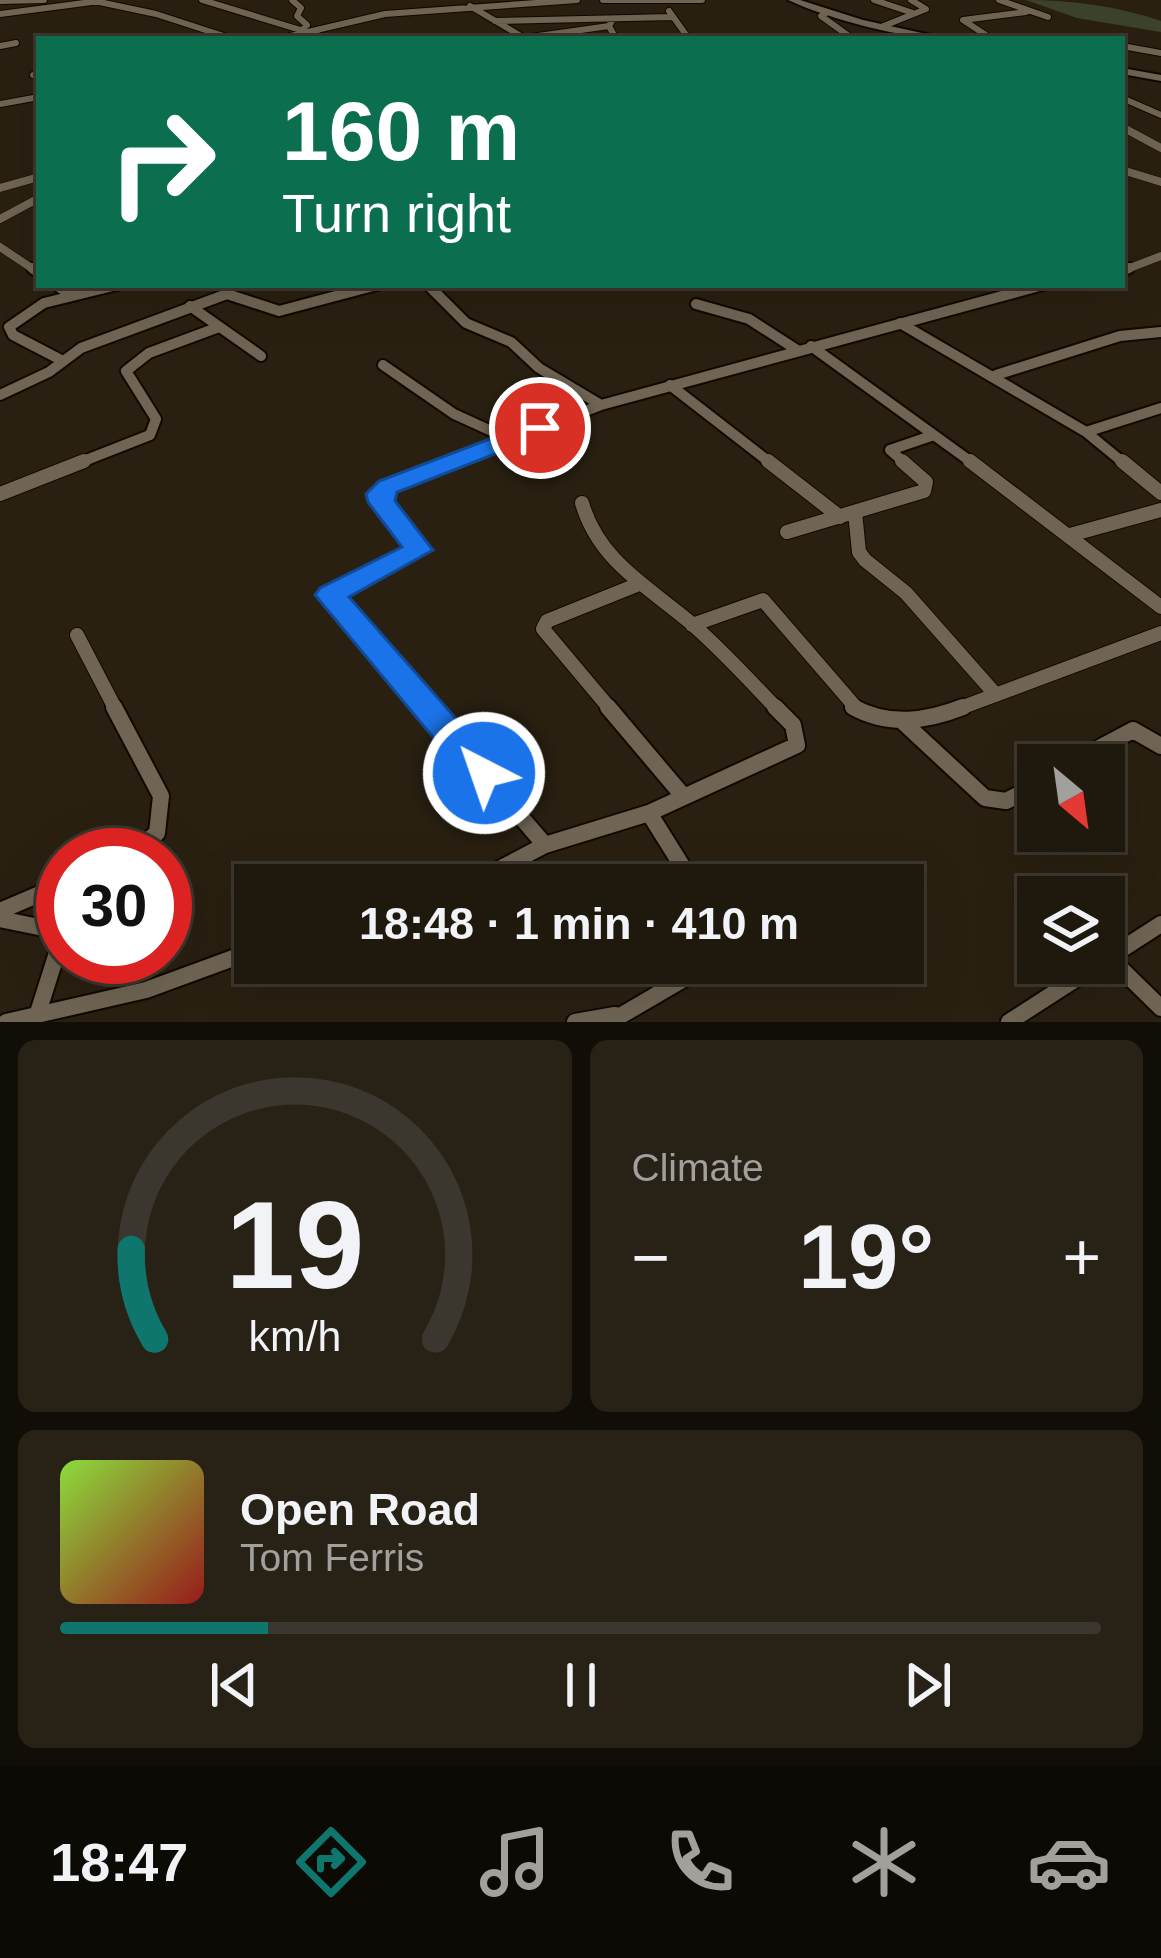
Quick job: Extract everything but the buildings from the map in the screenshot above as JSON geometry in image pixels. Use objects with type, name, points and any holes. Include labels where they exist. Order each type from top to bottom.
[{"type":"main road","points":[[792,0],[826,13],[929,36]]},
{"type":"main road","points":[[1125,72],[1161,78]]},
{"type":"street","points":[[0,1],[44,0]]},
{"type":"street","points":[[202,0],[321,36]]},
{"type":"street","points":[[292,0],[291,4],[302,8],[297,16],[308,26],[305,31]]},
{"type":"street","points":[[440,0],[469,4],[520,36]]},
{"type":"street","points":[[289,36],[385,14],[469,4],[577,0]]},
{"type":"street","points":[[603,0],[702,0]]},
{"type":"street","points":[[874,0],[915,13]]},
{"type":"street","points":[[881,27],[926,9],[911,0]]},
{"type":"street","points":[[998,0],[1048,17]]},
{"type":"street","points":[[0,14],[91,1],[156,14],[224,36]]},
{"type":"street","points":[[665,2],[687,36]]},
{"type":"street","points":[[987,36],[963,20],[1026,12]]},
{"type":"street","points":[[826,13],[821,16],[849,36]]},
{"type":"street","points":[[495,21],[612,22],[672,17]]},
{"type":"street","points":[[540,36],[612,22]]},
{"type":"street","points":[[612,22],[615,36]]},
{"type":"street","points":[[0,46],[16,43]]},
{"type":"street","points":[[1125,47],[1161,53]]},
{"type":"street","points":[[0,104],[36,98]]},
{"type":"street","points":[[1125,99],[1161,115]]},
{"type":"street","points":[[1125,129],[1161,148]]},
{"type":"street","points":[[1125,171],[1161,182]]},
{"type":"street","points":[[0,188],[36,178]]},
{"type":"street","points":[[0,219],[36,200]]},
{"type":"street","points":[[0,247],[36,271]]},
{"type":"street","points":[[1125,268],[1161,256]]},
{"type":"street","points":[[60,288],[72,296]]},
{"type":"street","points":[[63,361],[13,335],[8,327],[28,310],[105,288]]},
{"type":"street","points":[[0,395],[81,348],[226,290],[279,311],[366,288]]},
{"type":"street","points":[[431,288],[466,323],[511,342],[539,368],[601,405]]},
{"type":"street","points":[[545,845],[330,595],[418,550],[380,494],[388,486],[601,405],[1030,288]]},
{"type":"street","points":[[697,304],[748,319],[804,348],[934,435],[1161,608]]},
{"type":"street","points":[[190,306],[261,356]]},
{"type":"street","points":[[900,323],[1086,432],[1161,493]]},
{"type":"street","points":[[0,494],[150,435],[156,419],[126,371],[149,353],[219,327]]},
{"type":"street","points":[[996,376],[1120,336],[1161,332]]},
{"type":"street","points":[[383,364],[454,415],[510,440]]},
{"type":"street","points":[[670,386],[848,514],[865,560],[905,593],[996,695]]},
{"type":"street","points":[[1086,432],[1161,408]]},
{"type":"street","points":[[787,532],[924,491],[926,482],[890,450],[934,435]]},
{"type":"street","points":[[509,864],[545,845],[649,813],[788,751],[799,738],[793,725],[692,625],[639,584],[590,529],[582,503]]},
{"type":"street","points":[[1070,535],[1161,510]]},
{"type":"street","points":[[639,584],[547,621],[543,629],[684,797]]},
{"type":"street","points":[[692,625],[763,600],[850,705],[862,713],[902,721],[939,716],[1161,634]]},
{"type":"street","points":[[76,635],[161,796],[158,828]]},
{"type":"street","points":[[902,721],[985,798],[998,804],[1017,798]]},
{"type":"street","points":[[1107,744],[1133,730],[1161,746]]},
{"type":"street","points":[[649,813],[681,864]]},
{"type":"street","points":[[0,915],[36,897]]},
{"type":"street","points":[[0,915],[36,925]]},
{"type":"street","points":[[1125,949],[1161,924]]},
{"type":"street","points":[[6,1022],[35,1020],[155,988],[234,958]]},
{"type":"street","points":[[1125,973],[1161,1008]]},
{"type":"street","points":[[35,1020],[47,984]]},
{"type":"street","points":[[575,1022],[613,1019],[674,984]]},
{"type":"street","points":[[1009,1022],[1071,984]]},
{"type":"green space","points":[[1026,0],[1128,11],[1161,21],[1161,32],[1077,18]]},
{"type":"route","points":[[484,773],[330,595],[418,550],[382,502],[380,494],[388,486],[540,428]]}]
